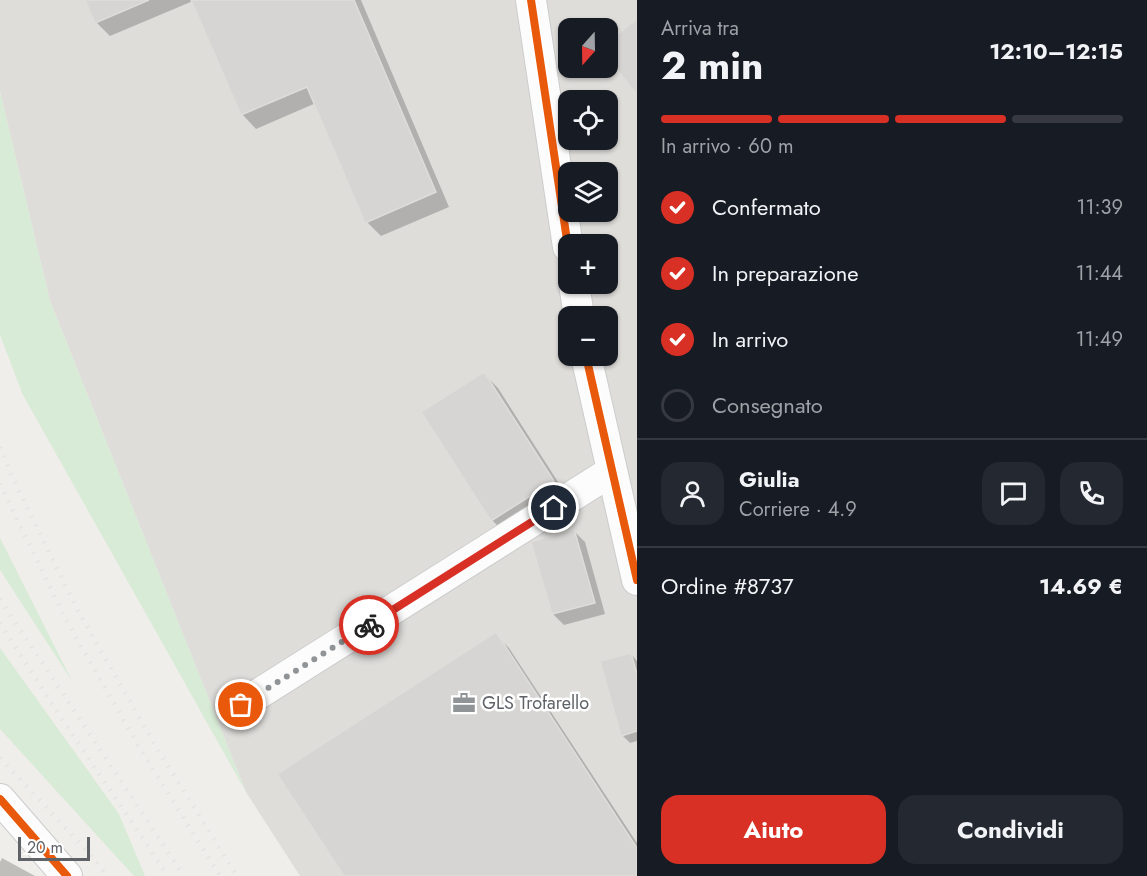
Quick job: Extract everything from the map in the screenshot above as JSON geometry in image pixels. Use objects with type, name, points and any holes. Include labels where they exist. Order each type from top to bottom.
[{"type":"street","points":[[531,0],[566,234]]},
{"type":"street","points":[[588,366],[637,580]]},
{"type":"street","points":[[241,705],[612,471]]},
{"type":"street","points":[[0,799],[67,876]]},
{"type":"shaded area","points":[[0,0],[637,0],[637,876],[300,876],[246,792],[50,301],[0,92]]},
{"type":"green space","points":[[0,92],[50,301],[246,792],[23,395],[0,335]]},
{"type":"green space","points":[[0,538],[72,681],[0,570]]},
{"type":"green space","points":[[0,648],[119,814],[145,876],[134,876],[0,729]]},
{"type":"building","points":[[85,0],[149,0],[95,23]]},
{"type":"building","points":[[191,0],[354,0],[436,192],[365,223],[307,87],[241,115]]},
{"type":"building","points":[[637,19],[637,95],[618,71],[618,34]]},
{"type":"building","points":[[484,372],[554,481],[491,521],[421,412]]},
{"type":"building","points":[[574,529],[595,603],[552,614],[531,542]]},
{"type":"building","name":"GLS Trofarello","points":[[496,632],[637,848],[637,876],[344,876],[277,774]]},
{"type":"building","points":[[631,653],[637,674],[637,731],[621,736],[600,661]]},
{"type":"railway","points":[[0,447],[13,479],[78,611],[155,745],[237,876]]},
{"type":"railway","points":[[0,484],[65,618],[142,752],[220,876]]},
{"type":"railway","points":[[0,599],[184,876]]},
{"type":"railway","points":[[0,623],[168,876]]},
{"type":"railway","points":[[0,758],[88,852],[107,876]]},
{"type":"cycle path","points":[[531,0],[566,234]]},
{"type":"cycle path","points":[[588,366],[637,580]]},
{"type":"cycle path","points":[[0,799],[67,876]]},
{"type":"way so far","points":[[241,705],[369,625]]},
{"type":"place","name":"GLS Trofarello","points":[[464,703]]},
{"type":"route","points":[[369,625],[554,508]]}]
